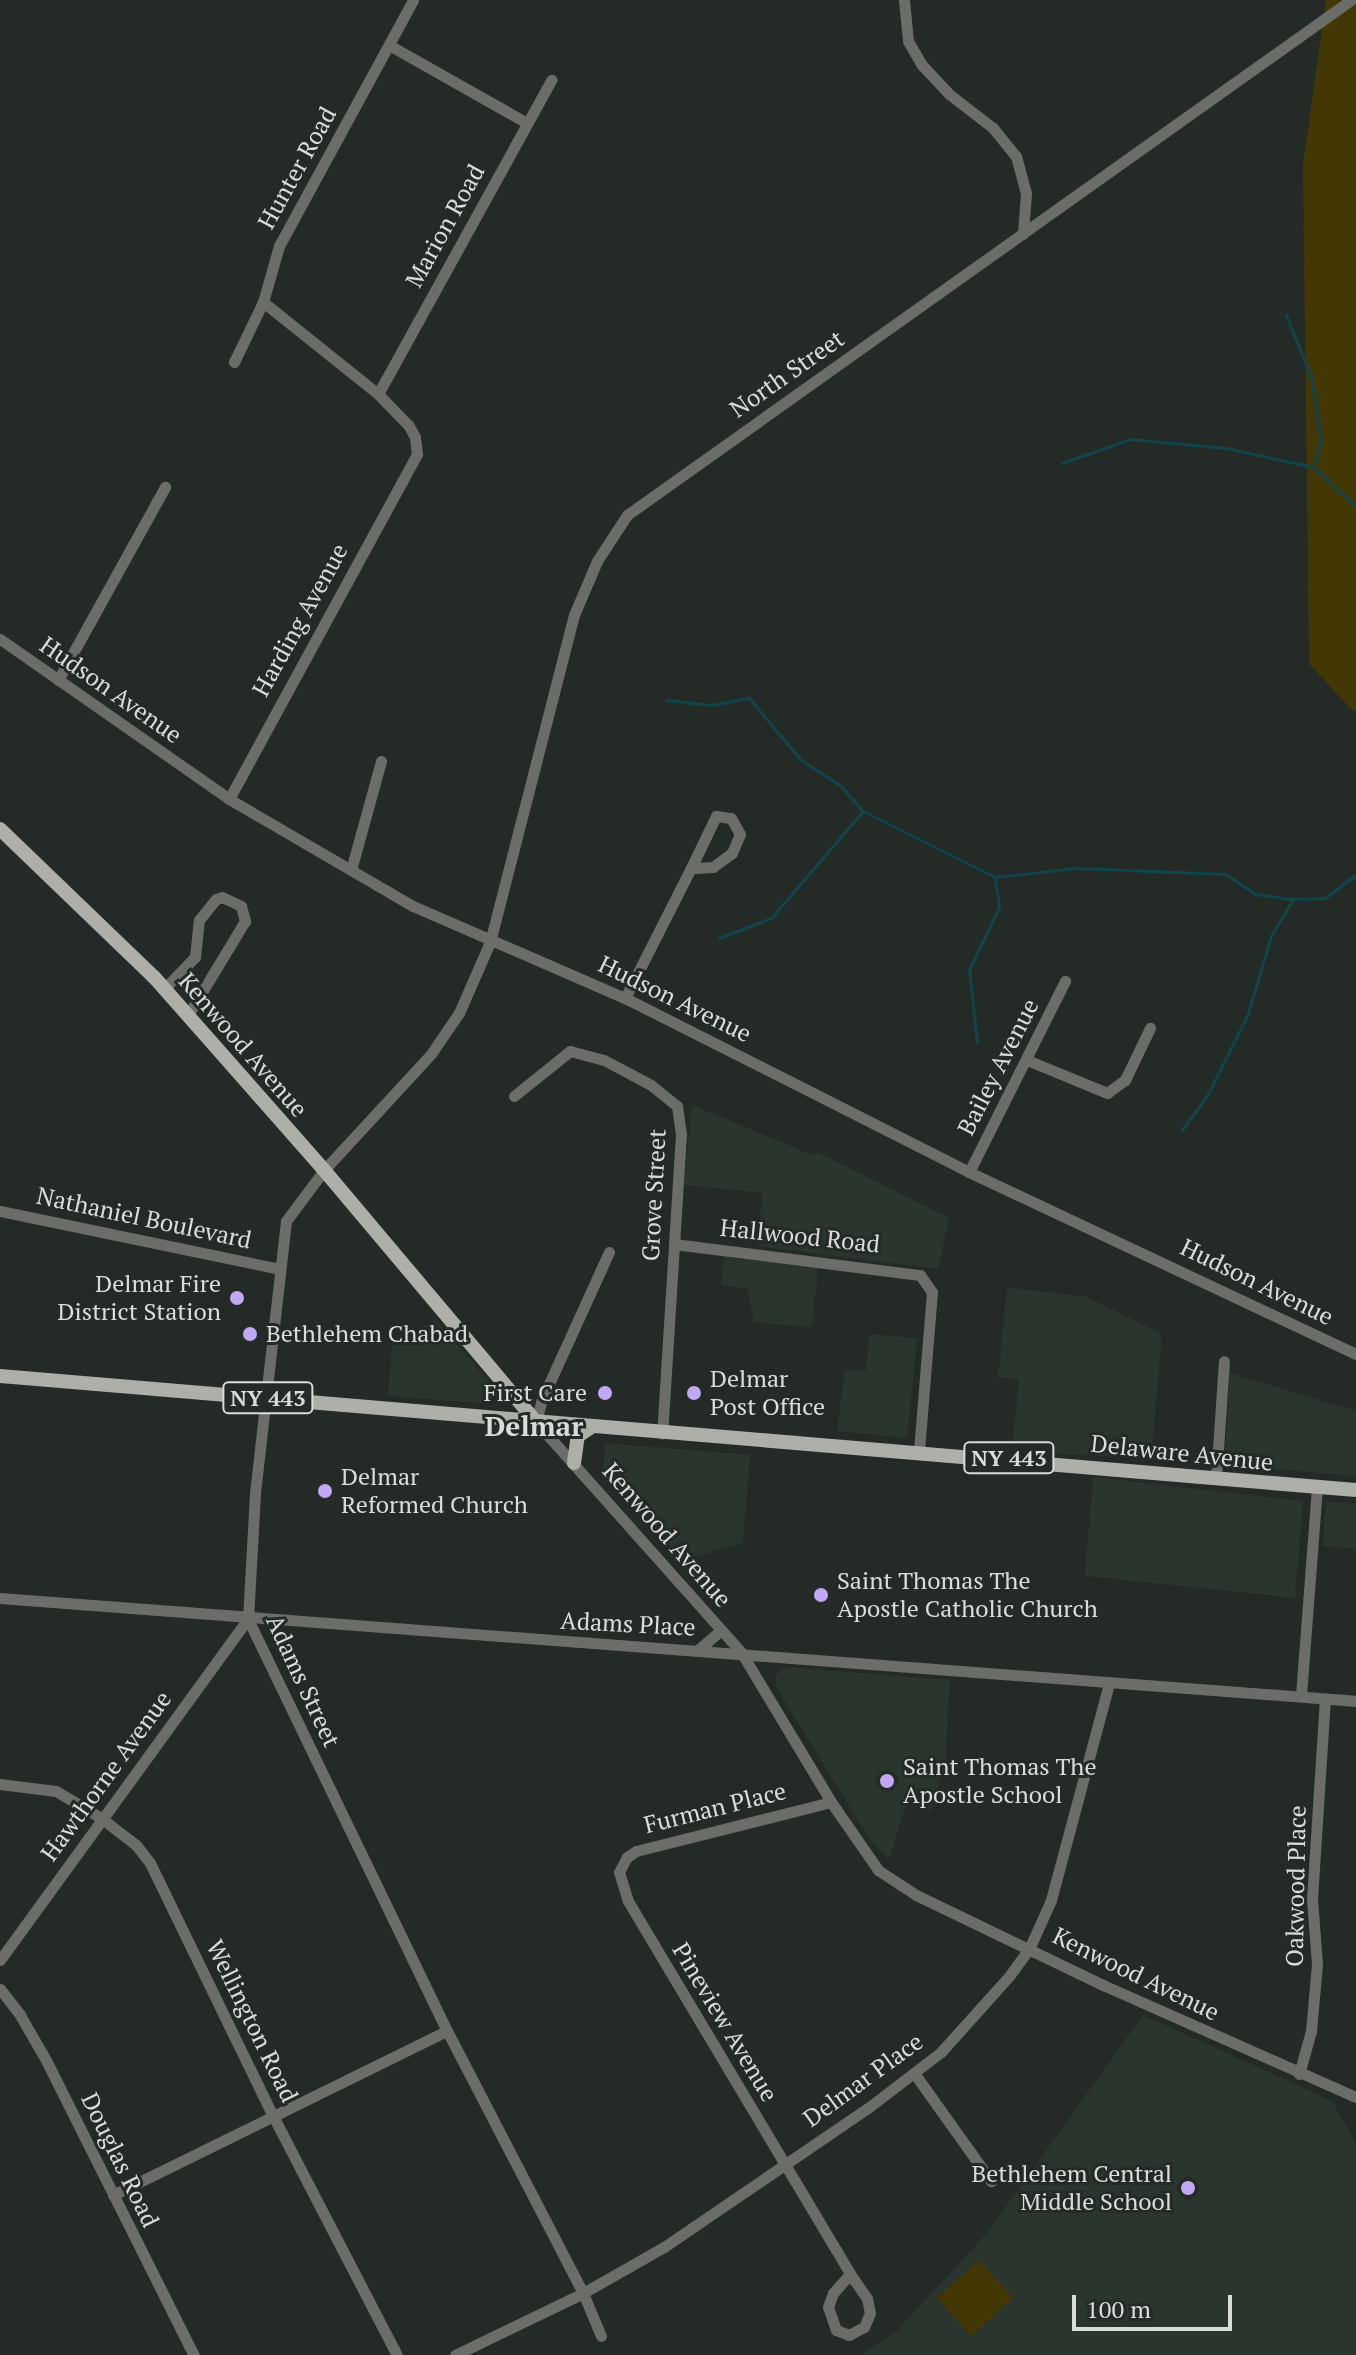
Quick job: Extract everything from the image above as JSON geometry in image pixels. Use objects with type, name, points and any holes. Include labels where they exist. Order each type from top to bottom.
[{"type":"main road","name":"Kenwood Avenue","points":[[0,829],[188,1015],[324,1170],[536,1422]]},
{"type":"main road","name":"Delaware Avenue","points":[[0,1376],[1356,1490]]},
{"type":"main road","points":[[574,1463],[578,1436],[593,1426]]},
{"type":"street","name":"Hunter Road","points":[[234,362],[263,302],[279,246],[413,0]]},
{"type":"street","points":[[904,0],[908,41],[922,65],[949,94],[993,128],[1016,156],[1026,193],[1023,234]]},
{"type":"street","name":"North Street","points":[[488,947],[574,615],[614,532],[646,499],[1351,0]]},
{"type":"street","points":[[389,45],[527,123]]},
{"type":"street","name":"Marion Road","points":[[378,394],[551,80]]},
{"type":"street","points":[[263,302],[378,394]]},
{"type":"street","name":"Harding Avenue","points":[[229,799],[352,572],[414,466],[415,437],[378,394]]},
{"type":"street","points":[[58,680],[165,487]]},
{"type":"street","name":"Hudson Avenue","points":[[0,639],[229,799],[488,947],[546,961],[625,998],[969,1172],[1356,1354]]},
{"type":"street","points":[[351,870],[381,761]]},
{"type":"street","points":[[625,998],[716,816],[731,818],[740,834],[732,853],[713,867],[691,868]]},
{"type":"street","points":[[164,989],[195,957],[199,920],[216,899],[222,897],[241,906],[245,921],[188,1015]]},
{"type":"street","name":"Adams Street","points":[[488,947],[459,1013],[435,1050],[324,1170],[286,1221],[266,1398],[248,1619],[447,2031],[583,2293],[601,2336]]},
{"type":"street","name":"Bailey Avenue","points":[[969,1172],[1065,981]]},
{"type":"street","points":[[1027,1060],[1107,1093],[1125,1080],[1150,1028]]},
{"type":"street","name":"Grove Street","points":[[514,1096],[570,1051],[604,1060],[669,1097],[681,1117],[662,1433]]},
{"type":"street","name":"Nathaniel Boulevard","points":[[0,1211],[280,1269]]},
{"type":"street","name":"Hallwood Road","points":[[674,1244],[920,1275],[932,1292],[919,1451]]},
{"type":"street","points":[[536,1422],[542,1399],[609,1252]]},
{"type":"street","points":[[1216,1478],[1224,1361]]},
{"type":"street","name":"Kenwood Avenue","points":[[536,1422],[741,1652],[865,1854],[896,1883],[1103,1985],[1356,2097]]},
{"type":"street","points":[[1301,1695],[1317,1487]]},
{"type":"street","name":"Adams Place","points":[[0,1598],[1356,1701]]},
{"type":"street","name":"Hawthorne Avenue","points":[[0,1960],[248,1619]]},
{"type":"street","points":[[696,1650],[721,1630]]},
{"type":"street","name":"Delmar Place","points":[[455,2355],[583,2293],[664,2247],[941,2052],[1010,1975],[1030,1947],[1051,1900],[1109,1683]]},
{"type":"street","name":"Oakwood Place","points":[[1299,2074],[1311,2031],[1317,1964],[1312,1899],[1325,1698]]},
{"type":"street","name":"Wellington Road","points":[[0,1784],[46,1787],[101,1818],[136,1845],[150,1863],[273,2116],[397,2355]]},
{"type":"street","name":"Furman Place","points":[[619,1872],[627,1857],[636,1851],[831,1802]]},
{"type":"street","name":"Pineview Avenue","points":[[619,1872],[628,1901],[867,2298],[870,2313],[864,2327],[849,2335],[836,2330],[828,2307],[833,2293],[850,2274]]},
{"type":"street","name":"Douglas Road","points":[[0,1989],[20,2015],[47,2062],[194,2355]]},
{"type":"street","points":[[113,2195],[447,2031]]},
{"type":"street","points":[[914,2073],[991,2181]]},
{"type":"shaded area","points":[[1326,0],[1356,0],[1356,714],[1309,664],[1303,165]]},
{"type":"shaded area","points":[[692,1105],[815,1156],[817,1152],[949,1218],[938,1269],[758,1246],[762,1193],[684,1185]]},
{"type":"shaded area","points":[[724,1257],[818,1267],[812,1327],[754,1322],[747,1289],[721,1285]]},
{"type":"shaded area","points":[[1007,1287],[1087,1297],[1162,1334],[1151,1458],[1012,1452],[1019,1379],[998,1378]]},
{"type":"shaded area","points":[[435,1319],[495,1389],[481,1403],[388,1396],[392,1346]]},
{"type":"shaded area","points":[[869,1334],[917,1338],[907,1438],[837,1431],[845,1370],[866,1371]]},
{"type":"shaded area","points":[[1230,1373],[1356,1411],[1356,1476],[1224,1465]]},
{"type":"shaded area","points":[[605,1443],[750,1455],[743,1543],[680,1561],[603,1475]]},
{"type":"shaded area","points":[[1093,1477],[1303,1501],[1295,1598],[1085,1576]]},
{"type":"shaded area","points":[[1326,1501],[1356,1504],[1356,1549],[1323,1546]]},
{"type":"shaded area","name":"Saint Thomas The Apostle School","points":[[785,1667],[950,1680],[945,1759],[931,1811],[906,1804],[889,1859],[869,1838],[777,1688],[775,1676]]},
{"type":"shaded area","name":"Bethlehem Central Middle School","points":[[1143,2015],[1332,2101],[1356,2143],[1356,2355],[861,2355],[896,2332],[987,2233]]},
{"type":"shaded area","points":[[979,2260],[1013,2298],[971,2336],[937,2298]]},
{"type":"waterway","points":[[1286,315],[1311,377],[1321,440],[1314,465]]},
{"type":"waterway","points":[[1062,463],[1130,439],[1226,448],[1313,467],[1356,507]]},
{"type":"waterway","points":[[666,700],[712,705],[749,698],[801,760],[841,786],[862,810]]},
{"type":"waterway","points":[[719,938],[771,918],[863,811],[995,877],[1077,868],[1225,874],[1256,894],[1293,899],[1325,898],[1356,875]]},
{"type":"waterway","points":[[977,1042],[969,970],[999,907],[995,877]]},
{"type":"waterway","points":[[1182,1130],[1208,1094],[1247,1016],[1271,936],[1293,899]]},
{"type":"place","name":"Delmar Fire District Station","points":[[237,1298]]},
{"type":"place","name":"Bethlehem Chabad","points":[[250,1334]]},
{"type":"place","name":"First Care","points":[[605,1393]]},
{"type":"place","name":"Delmar Post Office","points":[[694,1393]]},
{"type":"place","name":"Delmar Reformed Church","points":[[325,1491]]},
{"type":"place","name":"Saint Thomas The Apostle Catholic Church","points":[[821,1595]]},
{"type":"place","name":"Saint Thomas The Apostle School","points":[[887,1781]]},
{"type":"place","name":"Bethlehem Central Middle School","points":[[1188,2188]]},
{"type":"district","name":"Delmar","points":[[534,1426]]}]
